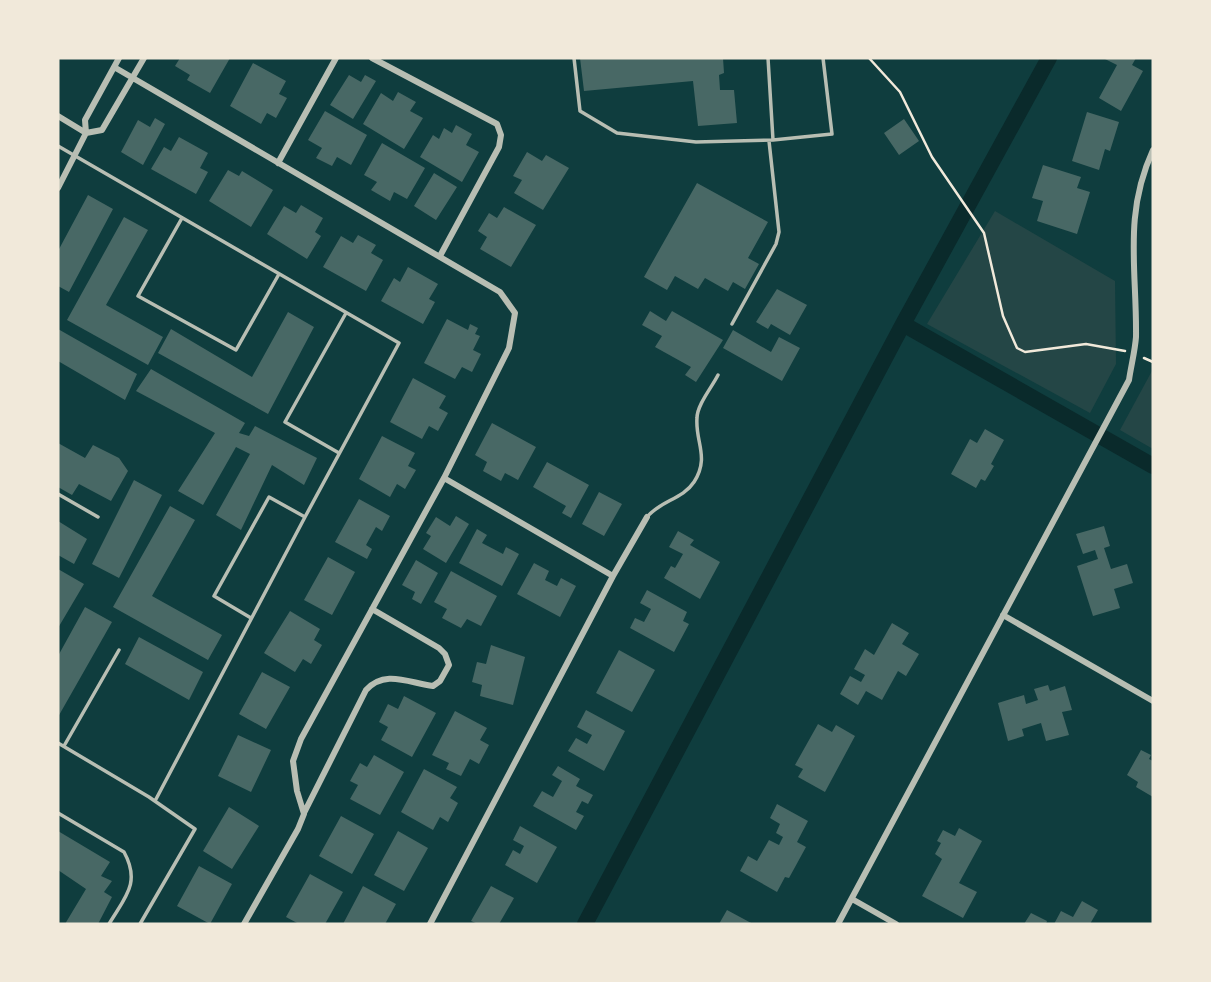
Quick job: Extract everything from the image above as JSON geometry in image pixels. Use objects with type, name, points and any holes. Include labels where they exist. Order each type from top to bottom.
[{"type":"street","points":[[58,188],[86,133],[85,120],[120,58]]},
{"type":"street","points":[[58,116],[86,133],[102,130],[144,58]]},
{"type":"street","points":[[278,163],[336,58]]},
{"type":"street","points":[[372,58],[497,124],[501,135],[499,148],[440,256]]},
{"type":"street","points":[[114,68],[500,292],[515,313],[509,348],[444,478],[301,739],[293,761],[296,791],[304,814]]},
{"type":"street","points":[[838,924],[1129,380],[1136,340],[1133,234],[1135,209],[1153,153]]},
{"type":"street","points":[[444,478],[613,576]]},
{"type":"street","points":[[430,924],[613,576],[647,517]]},
{"type":"street","points":[[244,924],[298,829],[366,690],[376,681],[395,678],[433,686],[440,681],[449,666],[445,654],[439,648],[372,609]]},
{"type":"street","points":[[1003,615],[1153,701]]},
{"type":"street","points":[[852,899],[897,924]]},
{"type":"lane","points":[[575,58],[580,111],[617,133],[696,142],[771,141],[832,134],[823,58]]},
{"type":"lane","points":[[733,324],[776,244],[779,232],[771,141],[768,58]]},
{"type":"lane","points":[[58,146],[399,343],[155,801]]},
{"type":"lane","points":[[182,218],[138,296],[236,350],[279,274]]},
{"type":"lane","points":[[340,453],[285,422],[346,313]]},
{"type":"lane","points":[[647,517],[655,508],[687,491],[695,481],[702,461],[697,413],[718,375]]},
{"type":"lane","points":[[58,494],[98,517]]},
{"type":"lane","points":[[251,618],[214,596],[269,497],[305,517]]},
{"type":"lane","points":[[64,746],[119,650]]},
{"type":"lane","points":[[58,743],[155,801],[195,829],[139,924]]},
{"type":"lane","points":[[58,813],[124,852],[130,863],[133,883],[109,924]]},
{"type":"path","points":[[869,58],[900,92],[932,157],[984,233],[1003,316],[1017,348],[1025,352],[1086,344],[1116,349]]},
{"type":"shaded area","points":[[995,211],[1115,281],[1116,364],[1090,413],[927,324]]},
{"type":"shaded area","points":[[1153,369],[1153,449],[1120,430]]},
{"type":"building","points":[[180,58],[230,58],[210,93],[187,80],[190,75],[175,66]]},
{"type":"building","points":[[580,58],[723,58],[724,73],[719,75],[720,90],[734,90],[737,123],[698,126],[693,81],[584,91]]},
{"type":"building","points":[[1103,58],[1136,58],[1132,65],[1143,71],[1121,111],[1099,98],[1117,65]]},
{"type":"building","points":[[253,63],[286,81],[279,94],[287,98],[276,118],[267,113],[261,124],[230,106]]},
{"type":"building","points":[[349,75],[361,82],[365,75],[376,81],[353,119],[330,105]]},
{"type":"building","points":[[398,92],[416,102],[410,111],[423,118],[404,149],[363,124],[381,93],[393,101]]},
{"type":"building","points":[[325,111],[367,135],[351,165],[337,157],[332,166],[316,158],[322,148],[308,140]]},
{"type":"building","points":[[1087,112],[1119,122],[1110,151],[1105,149],[1099,170],[1072,161]]},
{"type":"building","points":[[155,118],[165,124],[143,165],[121,152],[138,120],[150,127]]},
{"type":"building","points":[[904,119],[919,141],[899,155],[884,133]]},
{"type":"building","points":[[456,125],[472,134],[466,145],[479,152],[462,182],[420,157],[433,135],[439,139],[444,128],[452,133]]},
{"type":"building","points":[[179,137],[208,153],[200,168],[208,172],[196,194],[151,169],[164,147],[171,151]]},
{"type":"building","points":[[382,143],[425,168],[407,199],[394,192],[390,201],[371,190],[377,182],[364,175]]},
{"type":"building","points":[[527,152],[542,161],[546,155],[569,168],[543,210],[514,193],[522,180],[513,176]]},
{"type":"building","points":[[1043,165],[1081,177],[1077,188],[1090,192],[1077,234],[1037,221],[1043,201],[1032,198]]},
{"type":"building","points":[[228,170],[239,176],[242,171],[273,190],[251,227],[209,201]]},
{"type":"building","points":[[434,173],[457,187],[436,220],[414,206]]},
{"type":"building","points":[[697,183],[768,222],[748,258],[759,264],[745,289],[733,282],[728,291],[705,278],[698,289],[675,276],[667,290],[644,277]]},
{"type":"building","points":[[88,195],[113,209],[69,292],[58,286],[58,251]]},
{"type":"building","points":[[301,205],[323,218],[315,232],[321,236],[307,259],[267,234],[284,206],[296,213]]},
{"type":"building","points":[[504,207],[536,225],[511,267],[480,249],[487,237],[478,231],[489,213],[497,218]]},
{"type":"building","points":[[124,217],[148,230],[106,305],[163,337],[148,365],[67,320]]},
{"type":"building","points":[[358,235],[376,245],[371,253],[383,260],[366,291],[323,267],[341,236],[353,243]]},
{"type":"building","points":[[408,267],[438,284],[429,299],[435,302],[423,324],[381,301],[394,278],[400,282]]},
{"type":"building","points":[[777,289],[807,305],[790,335],[771,324],[768,329],[756,322]]},
{"type":"building","points":[[650,311],[666,321],[672,311],[723,340],[696,382],[685,375],[691,367],[655,347],[662,336],[642,325]]},
{"type":"building","points":[[288,312],[314,327],[268,414],[158,353],[171,329],[252,377]]},
{"type":"building","points":[[447,319],[468,330],[470,324],[478,328],[475,334],[480,336],[473,350],[481,354],[472,372],[462,367],[455,379],[424,363]]},
{"type":"building","points":[[58,329],[137,374],[125,400],[58,361]]},
{"type":"building","points":[[733,330],[771,352],[779,337],[800,348],[782,381],[723,348]]},
{"type":"building","points":[[151,369],[245,423],[239,433],[249,436],[255,426],[317,458],[304,485],[272,465],[241,530],[216,515],[250,454],[236,447],[203,505],[178,491],[215,433],[136,391]]},
{"type":"building","points":[[413,378],[446,396],[439,408],[448,413],[438,431],[429,426],[422,439],[390,422]]},
{"type":"building","points":[[492,423],[536,447],[518,480],[505,473],[501,481],[483,471],[487,462],[475,455]]},
{"type":"building","points":[[985,429],[1004,440],[991,464],[994,466],[985,481],[981,479],[976,488],[951,474],[970,439],[977,443]]},
{"type":"building","points":[[382,436],[415,453],[408,466],[416,470],[405,489],[397,484],[390,497],[359,479]]},
{"type":"building","points":[[58,443],[85,458],[93,445],[119,458],[128,471],[111,501],[79,484],[72,495],[58,487]]},
{"type":"building","points":[[547,462],[589,485],[571,518],[562,513],[566,506],[533,487]]},
{"type":"building","points":[[134,480],[162,495],[119,578],[92,564]]},
{"type":"building","points":[[599,492],[622,504],[604,536],[582,524]]},
{"type":"building","points":[[359,499],[390,516],[382,531],[376,527],[366,545],[372,549],[367,559],[335,542]]},
{"type":"building","points":[[170,506],[195,520],[152,596],[222,635],[208,660],[113,607]]},
{"type":"building","points":[[456,516],[469,524],[446,563],[423,549],[431,536],[426,533],[436,517],[450,526]]},
{"type":"building","points":[[58,521],[87,539],[74,564],[58,555]]},
{"type":"building","points":[[1104,526],[1110,546],[1104,548],[1111,569],[1127,564],[1133,583],[1114,589],[1120,608],[1093,616],[1077,566],[1098,559],[1095,550],[1083,554],[1076,534]]},
{"type":"building","points":[[477,529],[487,535],[482,543],[503,554],[506,547],[519,554],[502,586],[459,563]]},
{"type":"building","points":[[678,531],[694,540],[690,545],[720,562],[700,599],[664,578],[671,566],[675,568],[683,554],[669,547]]},
{"type":"building","points":[[328,557],[355,572],[332,615],[304,600]]},
{"type":"building","points":[[416,560],[438,573],[421,604],[412,599],[415,592],[402,585]]},
{"type":"building","points":[[534,563],[549,571],[545,580],[557,586],[561,578],[576,586],[560,617],[517,594]]},
{"type":"building","points":[[58,569],[84,584],[58,628]]},
{"type":"building","points":[[451,571],[497,596],[481,626],[467,619],[461,628],[442,618],[447,609],[434,602]]},
{"type":"building","points":[[647,590],[687,612],[683,621],[689,624],[674,652],[630,628],[635,618],[644,622],[651,609],[640,603]]},
{"type":"building","points":[[85,607],[112,622],[58,717],[58,656]]},
{"type":"building","points":[[290,611],[320,629],[314,640],[322,645],[311,664],[303,659],[295,672],[264,653]]},
{"type":"building","points":[[892,623],[909,633],[902,644],[919,654],[906,676],[898,671],[882,700],[866,691],[858,705],[840,694],[850,676],[861,682],[865,675],[854,669],[865,649],[874,655]]},
{"type":"building","points":[[139,637],[203,672],[189,700],[125,664]]},
{"type":"building","points":[[491,645],[525,657],[513,705],[480,696],[482,685],[472,682],[477,662],[486,664]]},
{"type":"building","points":[[619,650],[655,670],[632,712],[596,693]]},
{"type":"building","points":[[262,672],[290,687],[266,729],[239,714]]},
{"type":"building","points":[[1048,685],[1050,691],[1065,686],[1072,710],[1062,712],[1069,735],[1046,741],[1041,723],[1022,729],[1024,736],[1008,741],[998,703],[1024,695],[1026,704],[1038,700],[1034,689]]},
{"type":"building","points":[[404,696],[436,713],[412,757],[381,740],[388,727],[379,722],[388,704],[398,709]]},
{"type":"building","points":[[586,710],[625,731],[604,771],[568,751],[576,738],[587,744],[592,735],[577,727]]},
{"type":"building","points":[[455,711],[487,728],[480,740],[489,745],[479,764],[470,759],[461,776],[446,769],[449,763],[432,755]]},
{"type":"building","points":[[818,724],[832,732],[836,725],[855,736],[825,792],[798,777],[803,769],[795,765]]},
{"type":"building","points":[[238,735],[271,750],[251,792],[218,776]]},
{"type":"building","points":[[1141,750],[1151,755],[1149,759],[1153,761],[1153,797],[1136,787],[1138,782],[1127,775]]},
{"type":"building","points":[[374,755],[404,772],[380,815],[350,799],[358,785],[350,781],[360,763],[367,767]]},
{"type":"building","points":[[558,766],[580,779],[576,786],[593,795],[588,804],[582,801],[576,812],[584,816],[576,830],[533,806],[542,791],[553,797],[562,781],[552,775]]},
{"type":"building","points":[[424,769],[457,787],[450,798],[458,803],[448,822],[440,817],[433,830],[401,812]]},
{"type":"building","points":[[777,804],[808,821],[797,842],[806,847],[789,878],[785,877],[777,892],[740,871],[748,856],[757,861],[769,840],[779,845],[783,837],[776,833],[780,824],[770,818]]},
{"type":"building","points":[[229,807],[259,826],[232,869],[203,851]]},
{"type":"building","points":[[341,816],[374,834],[352,874],[319,856]]},
{"type":"building","points":[[520,826],[557,847],[537,883],[505,865],[513,850],[520,854],[524,846],[513,840]]},
{"type":"building","points":[[959,828],[982,841],[959,883],[977,892],[963,918],[922,896],[942,859],[935,854],[941,843],[937,841],[943,830],[955,836]]},
{"type":"building","points":[[58,831],[110,862],[101,876],[112,881],[104,892],[112,897],[98,924],[65,924],[86,889],[58,870]]},
{"type":"building","points":[[398,831],[428,848],[404,891],[374,875]]},
{"type":"building","points":[[199,866],[232,884],[210,924],[177,906]]},
{"type":"building","points":[[310,874],[343,892],[325,924],[299,924],[286,917]]},
{"type":"building","points":[[363,886],[396,904],[385,924],[343,924]]},
{"type":"building","points":[[491,886],[514,898],[499,924],[478,924],[471,921]]},
{"type":"building","points":[[1082,901],[1098,910],[1090,924],[1054,924],[1061,911],[1073,917]]},
{"type":"building","points":[[727,910],[753,924],[719,924]]},
{"type":"building","points":[[1031,913],[1047,921],[1046,924],[1024,924]]},
{"type":"waterway","points":[[585,924],[903,324],[1049,58]]},
{"type":"waterway","points":[[903,324],[1153,466]]}]
